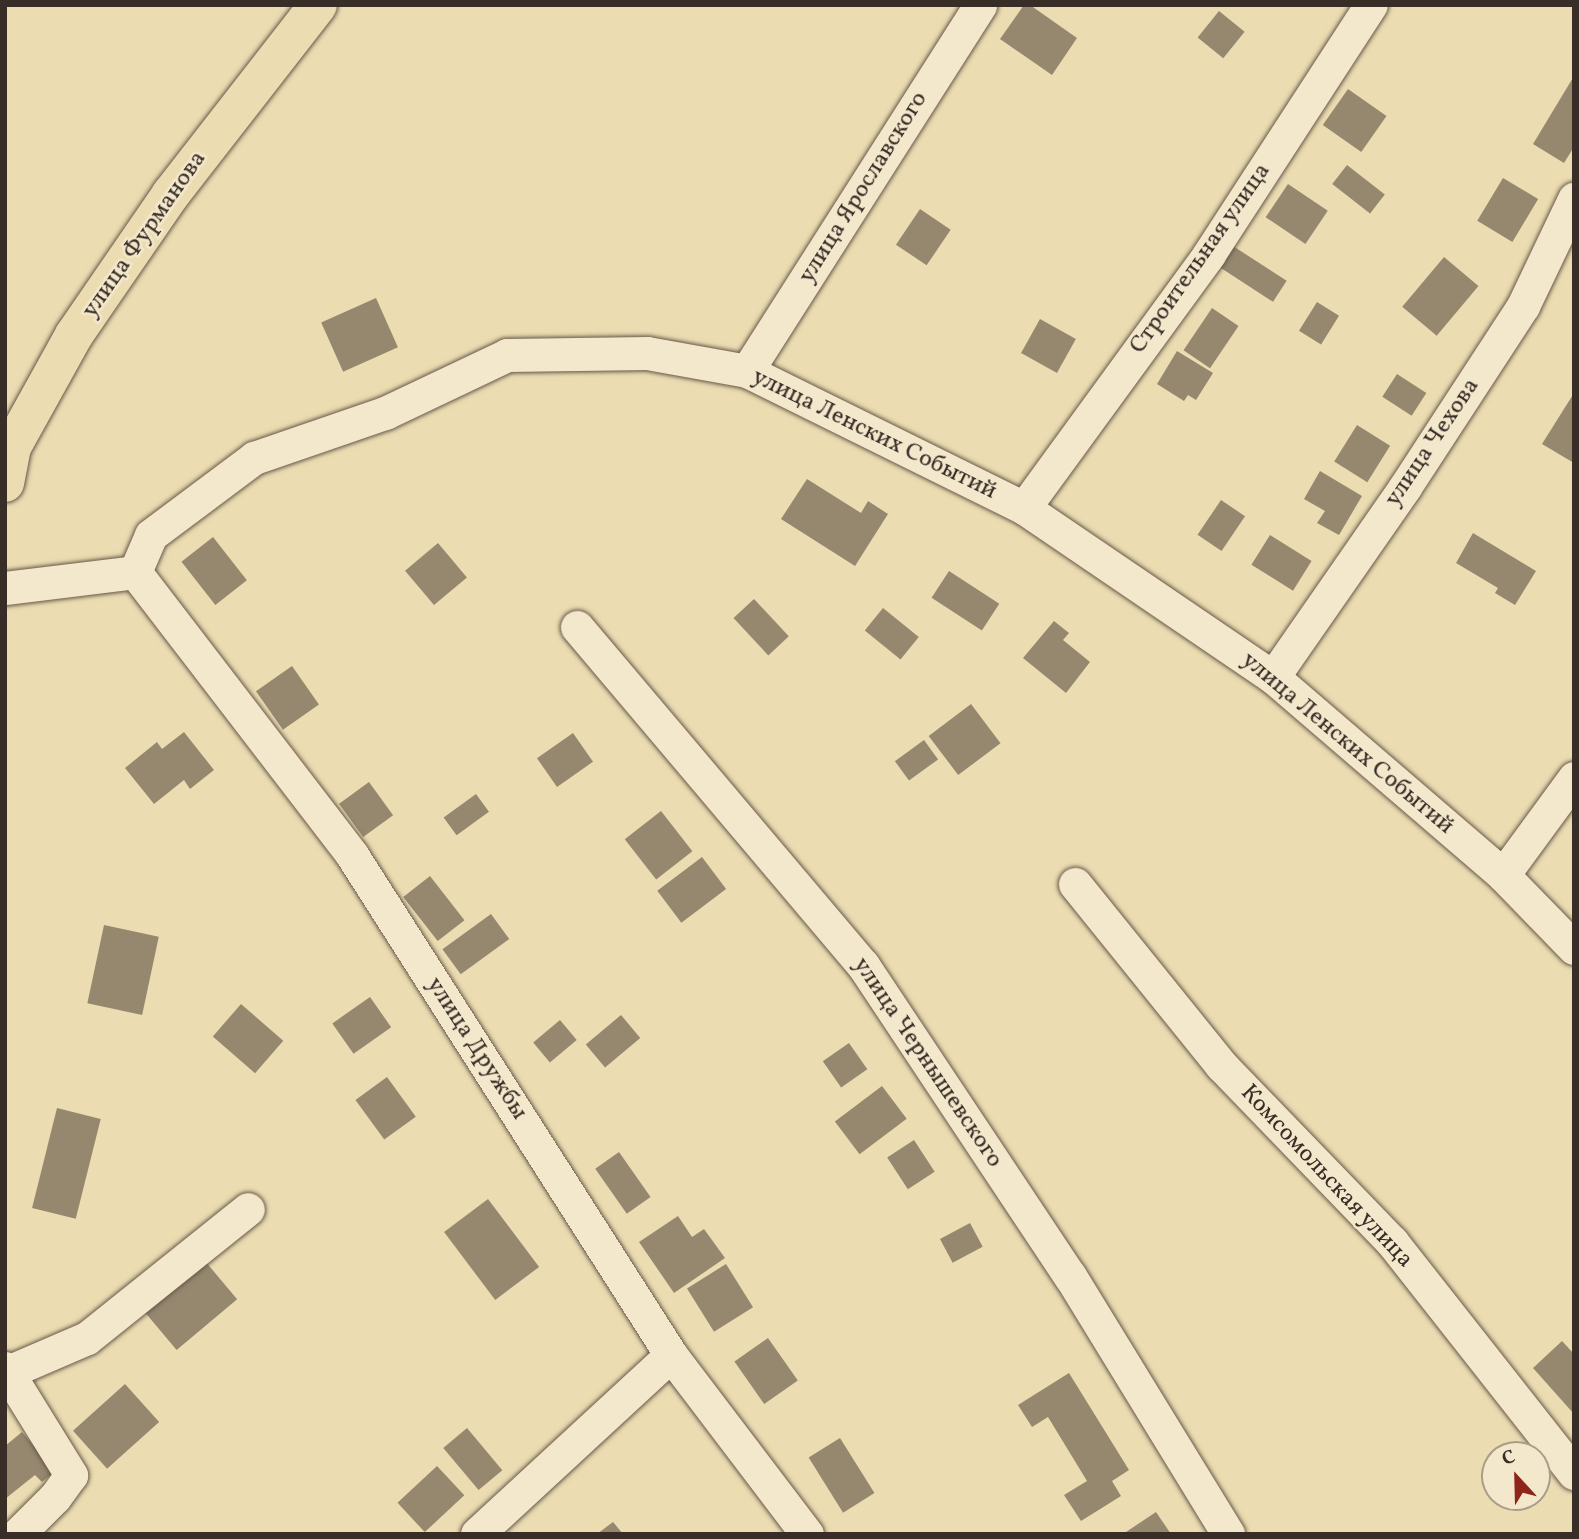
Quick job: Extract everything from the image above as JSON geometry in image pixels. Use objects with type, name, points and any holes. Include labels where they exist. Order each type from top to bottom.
[{"type":"main road","name":"улица Фурманова","points":[[5,483],[12,447],[74,335],[170,194],[318,5]]},
{"type":"street","name":"улица Ярославского","points":[[747,371],[980,5]]},
{"type":"street","name":"Строительная улица","points":[[1024,508],[1209,254],[1371,5]]},
{"type":"street","name":"улица Чехова","points":[[1273,677],[1523,306],[1574,199]]},
{"type":"street","name":"улица Ленских Событий","points":[[135,572],[151,535],[254,458],[385,413],[507,355],[647,354],[747,371],[1024,508],[1273,677],[1503,875],[1574,948]]},
{"type":"street","points":[[5,587],[135,572]]},
{"type":"street","name":"улица Дружбы","points":[[135,572],[352,855],[671,1354],[807,1534]]},
{"type":"street","name":"улица Чернышевского","points":[[577,627],[863,965],[1070,1276],[1228,1534]]},
{"type":"street","points":[[1503,875],[1574,778]]},
{"type":"street","name":"Комсомольская улица","points":[[1075,884],[1221,1065],[1392,1242],[1574,1473]]},
{"type":"street","points":[[18,1534],[55,1497],[71,1475],[7,1370],[87,1338],[248,1209]]},
{"type":"street","points":[[477,1534],[671,1354]]},
{"type":"building","points":[[1024,5],[1030,5],[1077,38],[1052,75],[1000,39]]},
{"type":"building","points":[[1219,11],[1245,32],[1223,58],[1198,37]]},
{"type":"building","points":[[1574,76],[1574,147],[1564,163],[1533,144]]},
{"type":"building","points":[[1348,89],[1387,116],[1361,152],[1323,125]]},
{"type":"building","points":[[1347,165],[1385,195],[1370,213],[1332,184]]},
{"type":"building","points":[[1503,178],[1538,199],[1512,242],[1477,221]]},
{"type":"building","points":[[1288,184],[1328,211],[1305,244],[1266,217]]},
{"type":"building","points":[[920,209],[951,230],[927,265],[896,245]]},
{"type":"building","points":[[1233,246],[1287,281],[1273,302],[1219,267]]},
{"type":"building","points":[[1444,257],[1478,286],[1437,336],[1402,307]]},
{"type":"building","points":[[376,298],[398,347],[343,372],[321,322]]},
{"type":"building","points":[[1317,302],[1339,316],[1321,345],[1299,331]]},
{"type":"building","points":[[1212,308],[1239,326],[1210,368],[1183,350]]},
{"type":"building","points":[[1040,319],[1076,339],[1057,373],[1021,353]]},
{"type":"building","points":[[1177,351],[1213,373],[1196,400],[1188,395],[1184,401],[1157,384]]},
{"type":"building","points":[[1397,374],[1426,393],[1412,416],[1382,397]]},
{"type":"building","points":[[1574,393],[1574,463],[1542,444]]},
{"type":"building","points":[[1357,425],[1390,446],[1367,482],[1334,461]]},
{"type":"building","points":[[1320,471],[1362,496],[1339,535],[1317,523],[1325,511],[1304,499]]},
{"type":"building","points":[[807,479],[861,513],[868,501],[888,514],[855,566],[781,519]]},
{"type":"building","points":[[1221,500],[1245,516],[1222,551],[1198,535]]},
{"type":"building","points":[[1473,533],[1536,571],[1515,605],[1495,593],[1498,588],[1456,563]]},
{"type":"building","points":[[1270,535],[1312,561],[1293,591],[1251,565]]},
{"type":"building","points":[[213,537],[247,580],[215,605],[181,562]]},
{"type":"building","points":[[438,543],[467,577],[434,605],[405,571]]},
{"type":"building","points":[[949,571],[999,604],[982,631],[932,598]]},
{"type":"building","points":[[754,599],[789,636],[768,655],[734,618]]},
{"type":"building","points":[[883,608],[919,637],[900,659],[865,631]]},
{"type":"building","points":[[1054,621],[1069,633],[1063,640],[1090,662],[1066,693],[1023,658]]},
{"type":"building","points":[[292,666],[319,705],[283,730],[256,691]]},
{"type":"building","points":[[971,704],[1000,743],[958,775],[929,736]]},
{"type":"building","points":[[184,732],[214,770],[190,789],[184,780],[154,804],[125,768],[157,742],[162,749]]},
{"type":"building","points":[[573,733],[593,762],[557,787],[537,758]]},
{"type":"building","points":[[924,740],[938,759],[909,781],[895,761]]},
{"type":"building","points":[[369,782],[393,815],[363,837],[339,804]]},
{"type":"building","points":[[476,794],[489,812],[457,835],[444,818]]},
{"type":"building","points":[[661,811],[692,851],[656,880],[625,839]]},
{"type":"building","points":[[702,857],[726,889],[681,923],[657,891]]},
{"type":"building","points":[[430,876],[464,920],[438,941],[403,897]]},
{"type":"building","points":[[491,914],[509,939],[461,974],[442,949]]},
{"type":"building","points":[[104,925],[159,937],[142,1015],[87,1003]]},
{"type":"building","points":[[370,997],[391,1027],[354,1054],[332,1023]]},
{"type":"building","points":[[241,1004],[283,1041],[255,1073],[213,1036]]},
{"type":"building","points":[[621,1015],[640,1038],[605,1068],[586,1045]]},
{"type":"building","points":[[560,1020],[577,1040],[550,1062],[533,1042]]},
{"type":"building","points":[[849,1043],[867,1069],[841,1088],[823,1061]]},
{"type":"building","points":[[387,1077],[416,1117],[384,1140],[355,1100]]},
{"type":"building","points":[[882,1086],[907,1119],[860,1154],[835,1122]]},
{"type":"building","points":[[57,1108],[101,1119],[76,1219],[32,1208]]},
{"type":"building","points":[[914,1140],[935,1172],[908,1189],[887,1157]]},
{"type":"building","points":[[619,1152],[651,1197],[627,1214],[595,1169]]},
{"type":"building","points":[[488,1199],[539,1267],[495,1300],[444,1232]]},
{"type":"building","points":[[678,1216],[692,1237],[704,1229],[725,1258],[674,1293],[639,1242]]},
{"type":"building","points":[[970,1223],[983,1247],[953,1263],[940,1239]]},
{"type":"building","points":[[205,1261],[237,1299],[177,1350],[144,1312]]},
{"type":"building","points":[[726,1264],[753,1307],[714,1332],[687,1288]]},
{"type":"building","points":[[768,1338],[798,1381],[764,1404],[734,1362]]},
{"type":"building","points":[[1562,1341],[1574,1354],[1574,1414],[1533,1368]]},
{"type":"building","points":[[1069,1373],[1129,1470],[1112,1481],[1121,1496],[1081,1521],[1064,1495],[1087,1481],[1048,1417],[1032,1427],[1018,1405]]},
{"type":"building","points":[[125,1384],[159,1422],[107,1469],[73,1431]]},
{"type":"building","points":[[467,1428],[502,1470],[479,1490],[443,1448]]},
{"type":"building","points":[[22,1432],[55,1471],[42,1482],[35,1475],[5,1499],[5,1446]]},
{"type":"building","points":[[840,1438],[874,1493],[843,1513],[809,1458]]},
{"type":"building","points":[[437,1466],[464,1495],[425,1532],[398,1503]]},
{"type":"building","points":[[1156,1512],[1171,1534],[1123,1534]]},
{"type":"building","points":[[613,1522],[623,1534],[597,1534]]}]
